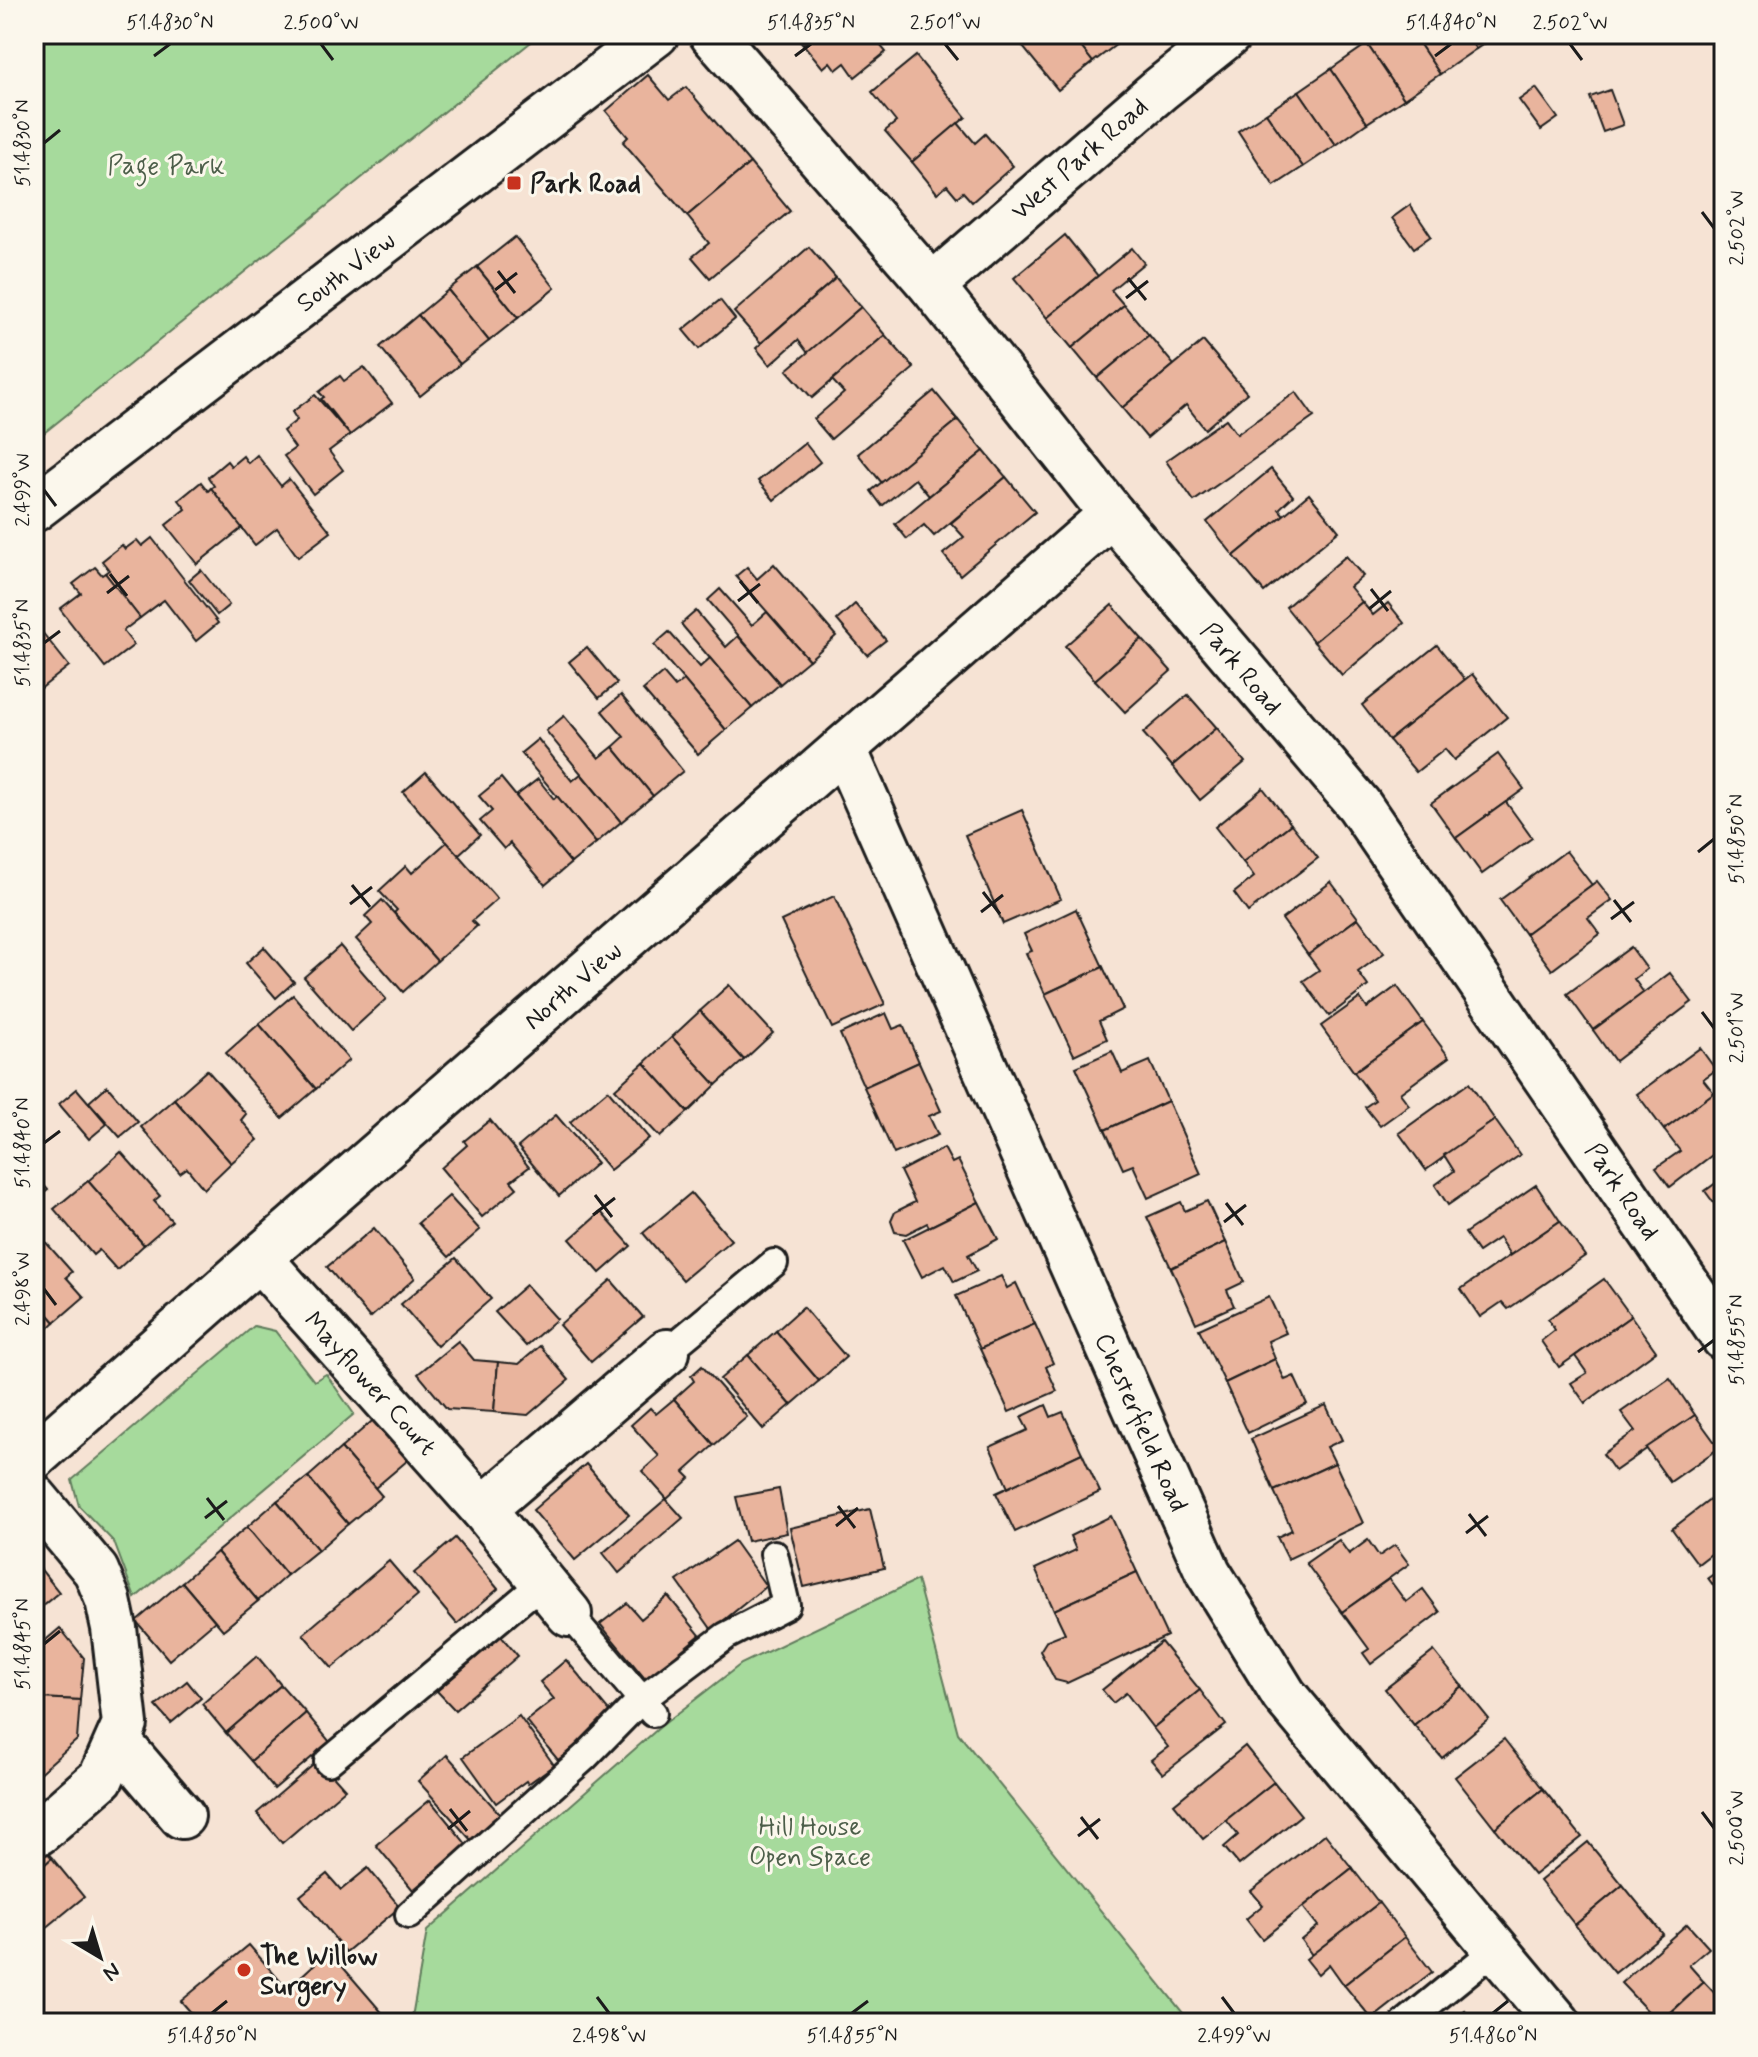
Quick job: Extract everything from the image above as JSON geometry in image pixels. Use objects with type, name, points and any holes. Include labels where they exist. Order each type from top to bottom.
[{"type":"street","name":"South View","points":[[34,509],[656,34]]},
{"type":"street","name":"Park Road","points":[[712,34],[932,286],[1112,514],[1359,805],[1724,1338]]},
{"type":"street","name":"West Park Road","points":[[932,286],[1159,90],[1229,34]]},
{"type":"street","name":"North View","points":[[34,1457],[1112,514]]},
{"type":"street","name":"Chesterfield Road","points":[[844,749],[1208,1572],[1284,1695],[1558,2023]]},
{"type":"street","name":"Mayflower Court","points":[[259,1258],[483,1509],[556,1598]]},
{"type":"street","points":[[483,1509],[667,1352]]},
{"type":"street","points":[[34,1497],[96,1571],[108,1600],[125,1724],[101,1778],[39,1832]]},
{"type":"street","points":[[118,1741],[182,1816]]},
{"type":"lane","points":[[667,1352],[774,1263]]},
{"type":"lane","points":[[409,1915],[586,1756],[647,1707],[726,1636],[786,1605],[774,1554]]},
{"type":"lane","points":[[328,1762],[556,1598],[647,1707]]},
{"type":"lane","points":[[1405,2023],[1496,1949]]},
{"type":"green space","name":"Page Park","points":[[34,34],[541,34],[34,441]]},
{"type":"green space","points":[[254,1326],[275,1331],[314,1381],[326,1374],[354,1414],[135,1598],[114,1542],[79,1506],[72,1480]]},
{"type":"green space","name":"Hill House Open Space","points":[[917,1580],[958,1733],[1191,2023],[411,2023],[427,1931],[660,1727],[741,1664]]},
{"type":"building","points":[[795,34],[815,34],[803,44]]},
{"type":"building","points":[[815,34],[871,34],[886,52],[855,77],[845,63],[836,70],[830,62],[823,68],[803,44]]},
{"type":"building","points":[[1034,34],[1071,34],[1093,62],[1058,90],[1023,47],[1036,37]]},
{"type":"building","points":[[1071,34],[1128,34],[1129,35],[1093,62]]},
{"type":"building","points":[[1383,34],[1413,34],[1440,74],[1404,99],[1367,44]]},
{"type":"building","points":[[1413,34],[1466,34],[1476,49],[1440,74]]},
{"type":"building","points":[[1466,34],[1499,34],[1476,49]]},
{"type":"building","points":[[1367,44],[1404,99],[1367,123],[1331,69]]},
{"type":"building","points":[[916,56],[966,117],[912,162],[885,131],[896,122],[872,92]]},
{"type":"building","points":[[1331,69],[1367,123],[1336,145],[1299,91]]},
{"type":"building","points":[[648,75],[669,100],[686,87],[750,163],[687,216],[623,142],[628,137],[606,111]]},
{"type":"building","points":[[1536,88],[1558,118],[1541,130],[1519,100]]},
{"type":"building","points":[[1610,90],[1623,125],[1603,132],[1590,97]]},
{"type":"building","points":[[1299,91],[1336,145],[1303,167],[1266,113]]},
{"type":"building","points":[[1266,113],[1303,167],[1274,186],[1238,131]]},
{"type":"building","points":[[958,123],[975,143],[985,134],[1013,166],[972,202],[963,192],[957,197],[947,185],[937,193],[912,162]]},
{"type":"building","points":[[1724,160],[1724,187],[1715,164]]},
{"type":"building","points":[[750,163],[790,211],[710,278],[692,257],[709,243],[687,216]]},
{"type":"building","points":[[1410,205],[1431,236],[1414,248],[1392,218]]},
{"type":"building","points":[[1065,235],[1098,276],[1047,318],[1014,278]]},
{"type":"building","points":[[515,237],[555,288],[518,318],[477,267]]},
{"type":"building","points":[[809,247],[836,278],[761,343],[734,312]]},
{"type":"building","points":[[1132,248],[1144,263],[1111,290],[1124,305],[1072,348],[1047,318]]},
{"type":"building","points":[[477,267],[518,318],[489,341],[448,290]]},
{"type":"building","points":[[836,278],[861,307],[808,353],[798,340],[770,365],[756,348]]},
{"type":"building","points":[[448,290],[489,341],[460,364],[418,315]]},
{"type":"building","points":[[720,300],[735,319],[699,349],[683,330]]},
{"type":"building","points":[[1124,305],[1149,335],[1097,378],[1072,348]]},
{"type":"building","points":[[861,307],[885,335],[812,398],[787,370]]},
{"type":"building","points":[[418,315],[460,364],[420,396],[380,347]]},
{"type":"building","points":[[885,335],[914,368],[831,439],[814,419],[844,393],[832,380]]},
{"type":"building","points":[[1149,335],[1174,365],[1122,408],[1097,378]]},
{"type":"building","points":[[1203,341],[1247,393],[1205,429],[1186,405],[1147,438],[1122,408]]},
{"type":"building","points":[[364,367],[392,403],[350,435],[321,399],[324,397],[319,392],[340,376],[344,381]]},
{"type":"building","points":[[934,391],[958,420],[882,483],[858,454]]},
{"type":"building","points":[[1296,392],[1314,417],[1194,501],[1166,461],[1226,419],[1237,434]]},
{"type":"building","points":[[315,395],[350,435],[329,451],[343,470],[313,494],[284,456],[295,448],[283,431],[297,420],[292,412]]},
{"type":"building","points":[[958,420],[984,451],[929,496],[915,479],[882,506],[871,491]]},
{"type":"building","points":[[805,443],[820,462],[774,500],[758,481]]},
{"type":"building","points":[[984,451],[1006,477],[934,536],[924,525],[907,539],[895,524]]},
{"type":"building","points":[[257,455],[281,486],[289,479],[331,532],[298,557],[277,528],[255,545],[211,488],[214,486],[208,477],[227,461],[231,466],[243,456],[248,463]]},
{"type":"building","points":[[1271,469],[1293,496],[1279,509],[1284,515],[1234,556],[1207,522]]},
{"type":"building","points":[[1006,477],[1035,512],[960,575],[943,554],[964,537],[951,523]]},
{"type":"building","points":[[201,482],[208,491],[211,488],[242,528],[197,564],[166,525],[186,509],[179,500]]},
{"type":"building","points":[[1309,494],[1339,531],[1264,592],[1234,556]]},
{"type":"building","points":[[152,538],[218,623],[196,641],[164,600],[140,618],[105,573],[109,570],[102,561],[122,545],[125,549],[137,540],[142,546]]},
{"type":"building","points":[[1346,556],[1363,576],[1350,587],[1362,602],[1314,642],[1286,607]]},
{"type":"building","points":[[774,564],[836,636],[809,660],[736,576],[747,567],[757,579]]},
{"type":"building","points":[[95,567],[102,575],[105,573],[140,618],[123,631],[134,645],[105,667],[60,609],[81,593],[73,584]]},
{"type":"building","points":[[201,570],[229,605],[217,615],[189,580]]},
{"type":"building","points":[[720,589],[752,625],[767,612],[809,660],[780,684],[708,600]]},
{"type":"building","points":[[1362,602],[1373,615],[1388,603],[1404,623],[1342,675],[1314,642]]},
{"type":"building","points":[[855,604],[886,640],[867,655],[837,620]]},
{"type":"building","points":[[1112,605],[1142,639],[1095,680],[1065,646]]},
{"type":"building","points":[[696,611],[726,647],[738,636],[780,684],[752,708],[681,624]]},
{"type":"building","points":[[38,627],[69,666],[34,694],[34,631]]},
{"type":"building","points":[[669,632],[700,667],[710,658],[752,708],[726,730],[654,645]]},
{"type":"building","points":[[1142,639],[1171,671],[1125,712],[1095,680]]},
{"type":"building","points":[[1437,645],[1465,680],[1389,740],[1362,705]]},
{"type":"building","points":[[587,647],[617,683],[599,698],[569,662]]},
{"type":"building","points":[[663,673],[675,687],[684,680],[726,730],[698,754],[643,690]]},
{"type":"building","points":[[1472,674],[1507,717],[1454,760],[1445,749],[1416,772],[1389,740]]},
{"type":"building","points":[[621,695],[683,771],[653,796],[613,747],[624,737],[602,711]]},
{"type":"building","points":[[1188,695],[1217,728],[1172,766],[1143,733]]},
{"type":"building","points":[[564,716],[599,758],[613,747],[653,796],[621,822],[546,731]]},
{"type":"building","points":[[1217,728],[1245,762],[1200,800],[1172,766]]},
{"type":"building","points":[[538,739],[572,781],[581,774],[621,822],[596,843],[521,753]]},
{"type":"building","points":[[1498,754],[1524,789],[1456,838],[1431,803]]},
{"type":"building","points":[[426,772],[480,835],[458,855],[403,792]]},
{"type":"building","points":[[501,778],[571,863],[545,885],[510,843],[504,849],[480,821],[492,811],[479,796]]},
{"type":"building","points":[[538,779],[554,799],[557,796],[596,843],[571,863],[516,796]]},
{"type":"building","points":[[1263,788],[1291,824],[1243,862],[1215,827]]},
{"type":"building","points":[[1506,802],[1532,838],[1482,874],[1456,838]]},
{"type":"building","points":[[1022,810],[1061,899],[1003,924],[965,835]]},
{"type":"building","points":[[1291,824],[1318,858],[1248,912],[1234,893],[1254,877],[1243,862]]},
{"type":"building","points":[[447,842],[497,899],[472,921],[477,926],[437,961],[394,913],[397,910],[379,891],[406,866],[412,873]]},
{"type":"building","points":[[1566,851],[1592,885],[1525,934],[1500,900]]},
{"type":"building","points":[[1597,881],[1612,900],[1588,918],[1600,934],[1552,970],[1525,934]]},
{"type":"building","points":[[1331,882],[1358,918],[1308,955],[1282,919]]},
{"type":"building","points":[[834,896],[885,1004],[832,1028],[781,921]]},
{"type":"building","points":[[382,900],[437,961],[403,992],[356,939],[372,924],[365,916]]},
{"type":"building","points":[[1076,909],[1103,967],[1045,994],[1026,953],[1032,951],[1024,934]]},
{"type":"building","points":[[1358,918],[1384,953],[1358,972],[1368,986],[1329,1016],[1303,981],[1319,970],[1308,955]]},
{"type":"building","points":[[340,946],[386,999],[351,1031],[304,977]]},
{"type":"building","points":[[264,947],[294,982],[276,998],[246,963]]},
{"type":"building","points":[[1631,947],[1647,969],[1634,979],[1644,993],[1593,1030],[1567,994]]},
{"type":"building","points":[[1103,967],[1123,1009],[1099,1021],[1107,1039],[1074,1055],[1045,994]]},
{"type":"building","points":[[1670,973],[1692,1002],[1615,1061],[1593,1030]]},
{"type":"building","points":[[729,985],[773,1033],[744,1060],[700,1011]]},
{"type":"building","points":[[1397,986],[1423,1022],[1354,1072],[1321,1026],[1360,998],[1367,1008]]},
{"type":"building","points":[[293,995],[349,1060],[316,1089],[259,1024]]},
{"type":"building","points":[[700,1011],[744,1060],[716,1085],[672,1037]]},
{"type":"building","points":[[886,1013],[893,1029],[903,1025],[919,1062],[864,1087],[840,1034]]},
{"type":"building","points":[[1423,1022],[1449,1057],[1400,1093],[1409,1105],[1380,1126],[1365,1107],[1375,1100],[1354,1072]]},
{"type":"building","points":[[259,1024],[316,1089],[282,1118],[226,1053]]},
{"type":"building","points":[[672,1037],[716,1085],[688,1112],[644,1063]]},
{"type":"building","points":[[1700,1048],[1716,1070],[1703,1079],[1714,1093],[1664,1130],[1637,1094]]},
{"type":"building","points":[[1112,1051],[1122,1073],[1150,1061],[1168,1101],[1105,1130],[1076,1067]]},
{"type":"building","points":[[919,1062],[941,1111],[929,1116],[938,1135],[894,1154],[864,1087]]},
{"type":"building","points":[[644,1063],[688,1112],[660,1137],[615,1089]]},
{"type":"building","points":[[207,1070],[246,1114],[241,1120],[258,1140],[231,1163],[174,1099]]},
{"type":"building","points":[[1469,1083],[1495,1120],[1426,1170],[1399,1133]]},
{"type":"building","points":[[1724,1085],[1724,1146],[1670,1187],[1656,1168],[1680,1151],[1664,1130]]},
{"type":"building","points":[[107,1086],[138,1122],[120,1137],[89,1102]]},
{"type":"building","points":[[77,1089],[107,1124],[89,1139],[59,1104]]},
{"type":"building","points":[[608,1090],[649,1138],[610,1170],[570,1122]]},
{"type":"building","points":[[174,1099],[231,1163],[204,1189],[187,1168],[180,1173],[141,1127]]},
{"type":"building","points":[[1168,1101],[1201,1174],[1148,1198],[1133,1165],[1123,1169],[1105,1130]]},
{"type":"building","points":[[556,1115],[597,1163],[559,1196],[518,1147]]},
{"type":"building","points":[[490,1120],[529,1167],[511,1181],[517,1188],[482,1217],[441,1168],[467,1145],[464,1141]]},
{"type":"building","points":[[1495,1120],[1520,1155],[1448,1205],[1435,1185],[1454,1171],[1444,1155]]},
{"type":"building","points":[[944,1148],[952,1163],[958,1160],[979,1202],[929,1227],[927,1223],[906,1234],[895,1232],[891,1221],[895,1212],[915,1202],[900,1171]]},
{"type":"building","points":[[121,1152],[160,1196],[154,1201],[172,1221],[144,1245],[88,1181]]},
{"type":"building","points":[[34,1174],[48,1190],[34,1202]]},
{"type":"building","points":[[1724,1177],[1724,1217],[1705,1191]]},
{"type":"building","points":[[88,1181],[144,1245],[117,1270],[99,1250],[93,1255],[54,1209]]},
{"type":"building","points":[[1536,1185],[1560,1221],[1510,1255],[1499,1238],[1478,1252],[1465,1233]]},
{"type":"building","points":[[691,1193],[731,1240],[683,1280],[643,1233]]},
{"type":"building","points":[[449,1196],[480,1230],[449,1257],[418,1223]]},
{"type":"building","points":[[1207,1201],[1226,1242],[1171,1268],[1147,1217],[1181,1202],[1185,1211]]},
{"type":"building","points":[[979,1202],[998,1239],[968,1255],[977,1271],[954,1282],[945,1265],[922,1277],[903,1240]]},
{"type":"building","points":[[601,1212],[631,1246],[600,1273],[570,1239]]},
{"type":"building","points":[[1560,1221],[1585,1256],[1508,1309],[1502,1302],[1480,1317],[1461,1289]]},
{"type":"building","points":[[374,1228],[415,1278],[370,1318],[327,1267]]},
{"type":"building","points":[[34,1229],[72,1272],[66,1277],[84,1297],[55,1322],[34,1298]]},
{"type":"building","points":[[1226,1242],[1244,1282],[1227,1290],[1234,1306],[1196,1323],[1171,1268]]},
{"type":"building","points":[[456,1258],[491,1299],[437,1346],[401,1304]]},
{"type":"building","points":[[1001,1276],[1007,1288],[1016,1283],[1035,1324],[980,1349],[956,1296]]},
{"type":"building","points":[[1604,1279],[1631,1316],[1559,1367],[1541,1341],[1555,1330],[1548,1319]]},
{"type":"building","points":[[611,1280],[643,1317],[591,1362],[559,1325]]},
{"type":"building","points":[[526,1285],[557,1319],[526,1346],[495,1312]]},
{"type":"building","points":[[1269,1297],[1286,1333],[1268,1341],[1275,1359],[1225,1383],[1199,1329]]},
{"type":"building","points":[[34,1298],[55,1322],[34,1342]]},
{"type":"building","points":[[803,1307],[846,1357],[819,1381],[776,1331]]},
{"type":"building","points":[[1631,1316],[1656,1351],[1585,1403],[1571,1383],[1587,1373],[1575,1356]]},
{"type":"building","points":[[1035,1324],[1053,1363],[1046,1367],[1057,1391],[1009,1412],[980,1349]]},
{"type":"building","points":[[776,1331],[819,1381],[791,1405],[748,1355]]},
{"type":"building","points":[[458,1341],[474,1360],[498,1362],[494,1412],[447,1409],[418,1374]]},
{"type":"building","points":[[540,1346],[569,1380],[528,1415],[494,1412],[498,1362],[519,1364]]},
{"type":"building","points":[[748,1355],[791,1405],[763,1429],[720,1379]]},
{"type":"building","points":[[1275,1359],[1285,1380],[1294,1376],[1307,1404],[1248,1433],[1225,1383]]},
{"type":"building","points":[[702,1366],[747,1417],[714,1445],[674,1399],[694,1381],[691,1376]]},
{"type":"building","points":[[1670,1378],[1695,1415],[1615,1471],[1603,1454],[1635,1431],[1621,1412]]},
{"type":"building","points":[[674,1399],[714,1445],[684,1472],[690,1478],[667,1499],[642,1471],[659,1456],[631,1425],[650,1408],[656,1414]]},
{"type":"building","points":[[1046,1405],[1051,1417],[1063,1412],[1082,1453],[1008,1488],[990,1447],[1028,1430],[1021,1417]]},
{"type":"building","points":[[1326,1405],[1342,1440],[1327,1447],[1335,1463],[1274,1491],[1251,1439]]},
{"type":"building","points":[[386,1409],[421,1449],[375,1488],[341,1448]]},
{"type":"building","points":[[1695,1415],[1719,1448],[1670,1482],[1646,1448]]},
{"type":"building","points":[[341,1448],[382,1496],[348,1524],[308,1477]]},
{"type":"building","points":[[1082,1453],[1100,1492],[1015,1532],[996,1493]]},
{"type":"building","points":[[1335,1463],[1363,1523],[1288,1559],[1277,1537],[1292,1530],[1274,1491]]},
{"type":"building","points":[[586,1464],[629,1515],[575,1560],[533,1510]]},
{"type":"building","points":[[308,1477],[348,1524],[318,1550],[277,1501]]},
{"type":"building","points":[[779,1489],[787,1533],[747,1541],[736,1497]]},
{"type":"building","points":[[1724,1489],[1724,1544],[1698,1564],[1672,1529]]},
{"type":"building","points":[[666,1499],[683,1518],[619,1573],[603,1553]]},
{"type":"building","points":[[277,1501],[318,1550],[287,1575],[247,1527]]},
{"type":"building","points":[[870,1509],[884,1568],[804,1587],[790,1528]]},
{"type":"building","points":[[1111,1516],[1137,1572],[1054,1610],[1035,1569],[1076,1550],[1070,1536]]},
{"type":"building","points":[[247,1527],[287,1575],[258,1601],[217,1552]]},
{"type":"building","points":[[455,1538],[498,1589],[457,1624],[414,1573]]},
{"type":"building","points":[[1339,1540],[1349,1554],[1368,1540],[1379,1556],[1395,1545],[1409,1564],[1342,1612],[1306,1563]]},
{"type":"building","points":[[734,1541],[766,1586],[712,1630],[677,1581]]},
{"type":"building","points":[[217,1552],[258,1601],[223,1630],[182,1582]]},
{"type":"building","points":[[34,1561],[59,1592],[34,1613]]},
{"type":"building","points":[[389,1561],[418,1595],[332,1668],[303,1634]]},
{"type":"building","points":[[1724,1567],[1724,1598],[1723,1599],[1708,1578]]},
{"type":"building","points":[[1137,1572],[1167,1636],[1067,1683],[1055,1680],[1040,1651],[1047,1640],[1065,1633],[1054,1610]]},
{"type":"building","points":[[1389,1579],[1406,1602],[1423,1589],[1440,1612],[1371,1664],[1363,1653],[1369,1649],[1342,1612]]},
{"type":"building","points":[[182,1582],[215,1621],[169,1660],[136,1621]]},
{"type":"building","points":[[668,1596],[700,1635],[646,1680],[600,1624],[627,1603],[641,1619]]},
{"type":"building","points":[[60,1628],[84,1658],[80,1700],[37,1698],[39,1673],[34,1666],[34,1650]]},
{"type":"building","points":[[501,1636],[518,1656],[455,1710],[437,1691]]},
{"type":"building","points":[[1161,1642],[1200,1690],[1153,1728],[1126,1693],[1113,1703],[1102,1690]]},
{"type":"building","points":[[1434,1651],[1462,1686],[1414,1725],[1385,1689]]},
{"type":"building","points":[[257,1656],[281,1685],[226,1733],[202,1704]]},
{"type":"building","points":[[566,1660],[613,1716],[558,1760],[526,1721],[554,1699],[540,1682]]},
{"type":"building","points":[[187,1681],[201,1698],[171,1723],[156,1706]]},
{"type":"building","points":[[281,1685],[306,1713],[251,1761],[226,1733]]},
{"type":"building","points":[[1462,1686],[1489,1719],[1442,1758],[1414,1725]]},
{"type":"building","points":[[1200,1690],[1226,1725],[1163,1774],[1151,1760],[1168,1747],[1153,1728]]},
{"type":"building","points":[[37,1698],[80,1700],[77,1740],[36,1776],[34,1722]]},
{"type":"building","points":[[306,1713],[330,1742],[274,1789],[251,1761]]},
{"type":"building","points":[[519,1716],[554,1765],[496,1803],[463,1757]]},
{"type":"building","points":[[1504,1739],[1543,1789],[1495,1828],[1455,1777]]},
{"type":"building","points":[[1245,1746],[1274,1782],[1203,1839],[1174,1804]]},
{"type":"building","points":[[447,1755],[500,1814],[471,1840],[418,1781]]},
{"type":"building","points":[[319,1760],[345,1789],[282,1843],[257,1813]]},
{"type":"building","points":[[1274,1782],[1301,1815],[1239,1865],[1224,1847],[1238,1835],[1226,1820]]},
{"type":"building","points":[[1543,1789],[1582,1837],[1534,1875],[1495,1828]]},
{"type":"building","points":[[430,1800],[467,1845],[413,1890],[376,1845]]},
{"type":"building","points":[[1325,1834],[1352,1868],[1262,1939],[1246,1919],[1263,1905],[1251,1891]]},
{"type":"building","points":[[34,1836],[52,1858],[34,1874]]},
{"type":"building","points":[[1588,1842],[1623,1885],[1575,1925],[1540,1881]]},
{"type":"building","points":[[52,1858],[84,1897],[34,1938],[34,1874]]},
{"type":"building","points":[[368,1868],[400,1907],[346,1952],[300,1896],[327,1874],[341,1890]]},
{"type":"building","points":[[1352,1868],[1379,1903],[1312,1955],[1301,1940],[1318,1926],[1303,1907]]},
{"type":"building","points":[[1623,1885],[1663,1934],[1615,1973],[1575,1925]]},
{"type":"building","points":[[1379,1903],[1405,1937],[1344,1985],[1329,1964],[1318,1974],[1306,1959]]},
{"type":"building","points":[[1687,1924],[1709,1948],[1689,1965],[1704,1982],[1659,2023],[1621,1983]]},
{"type":"building","points":[[1405,1937],[1432,1972],[1372,2019],[1344,1985]]},
{"type":"building","name":"The Willow Surgery","points":[[249,1945],[287,1989],[329,1951],[391,2023],[200,2023],[181,2001]]},
{"type":"building","points":[[1704,1982],[1724,2000],[1724,2023],[1660,2023]]},
{"type":"building","points":[[1465,2011],[1475,2023],[1451,2023]]},
{"type":"place","name":"Park Road","points":[[514,183]]},
{"type":"place","name":"The Willow Surgery","points":[[244,1970]]}]
